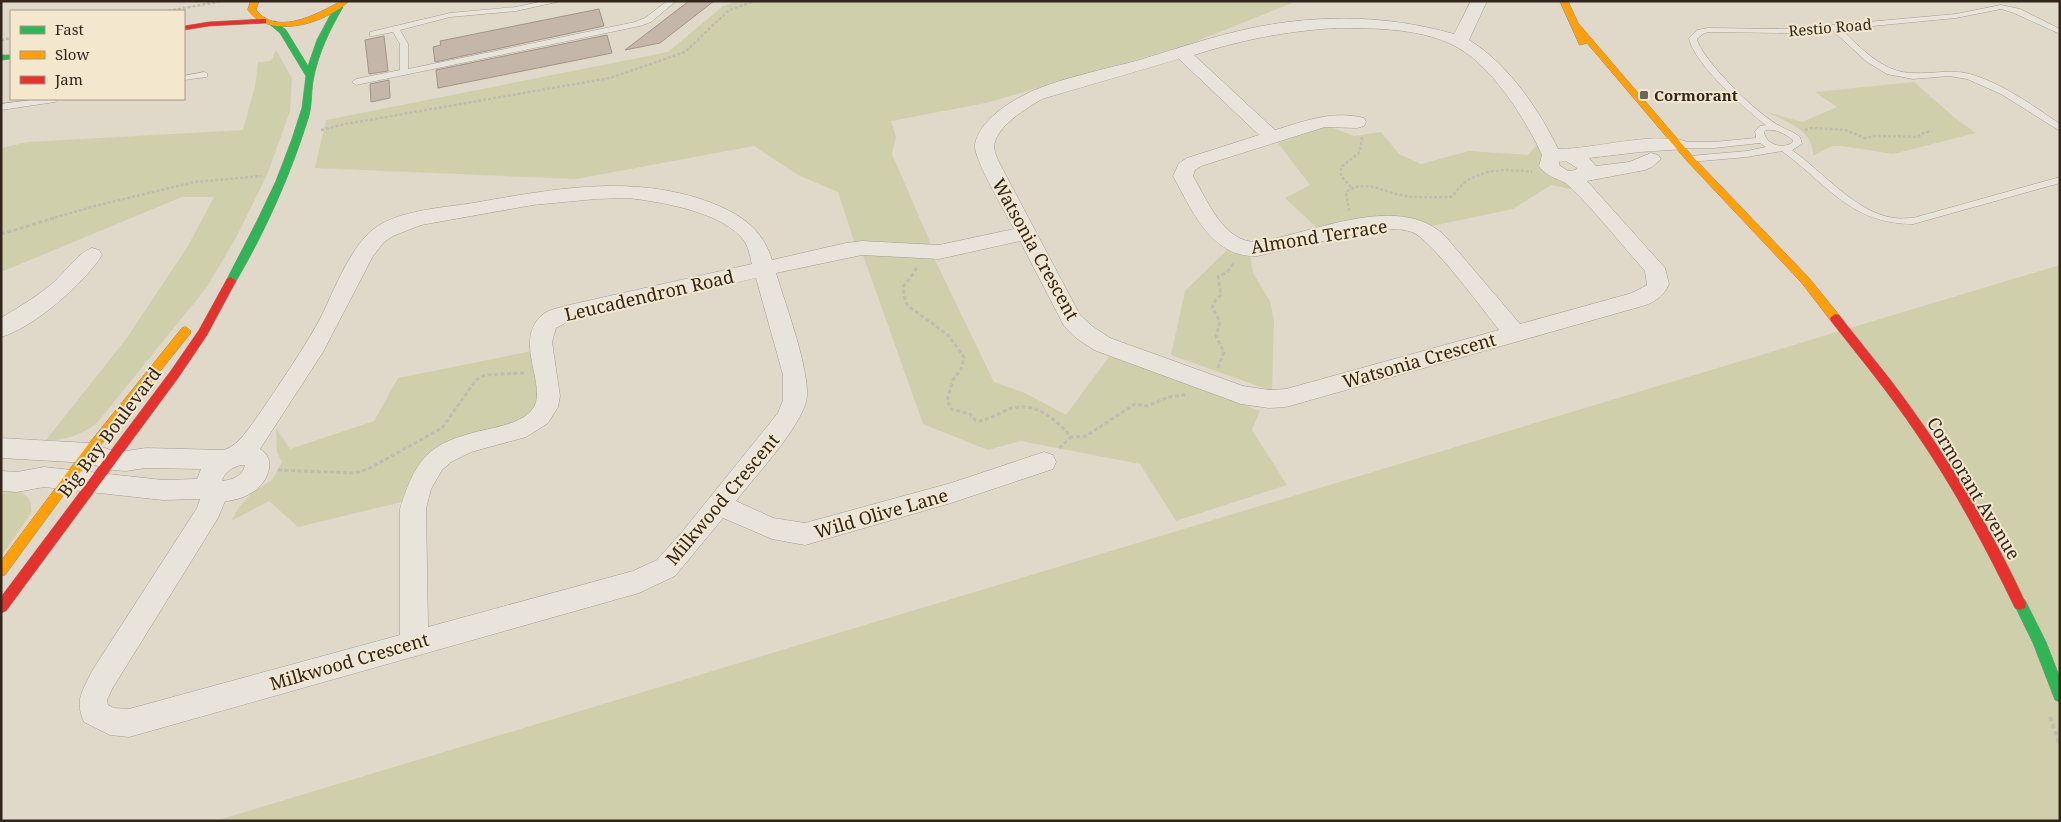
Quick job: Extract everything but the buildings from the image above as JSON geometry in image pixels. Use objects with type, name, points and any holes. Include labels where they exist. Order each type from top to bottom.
[{"type":"street","points":[[255,1],[253,13],[283,32],[310,76]]},
{"type":"street","points":[[1459,42],[1479,1]]},
{"type":"street","points":[[1564,1],[1584,45],[1601,73]]},
{"type":"street","points":[[185,28],[209,24],[268,22],[290,24],[324,15],[344,3]]},
{"type":"street","name":"Big Bay Boulevard","points":[[1,607],[92,483],[108,458],[174,375],[203,332],[258,233],[285,174],[299,136],[309,96],[310,76],[320,38],[344,3]]},
{"type":"street","name":"Watsonia Crescent","points":[[1348,24],[1391,25],[1438,34],[1459,42],[1485,60],[1496,72],[1654,268],[1660,278],[1654,293],[1639,299],[1286,398],[1255,398],[1102,344],[1084,332],[1072,320],[986,155],[985,145],[988,136],[1003,118],[1029,98],[1044,92],[1266,30],[1348,24]]},
{"type":"street","points":[[1576,25],[1674,152]]},
{"type":"street","points":[[1182,53],[1272,137]]},
{"type":"street","name":"Almond Terrace","points":[[1357,122],[1324,121],[1272,137],[1194,162],[1186,167],[1183,176],[1222,235],[1231,244],[1244,249],[1260,249],[1381,223],[1416,225],[1427,231],[1438,241],[1514,333]]},
{"type":"street","points":[[1570,166],[1629,168],[1647,163],[1652,146],[1674,152],[1695,152]]},
{"type":"street","name":"Cormorant Avenue","points":[[1695,152],[1806,280],[1905,408],[1966,504],[2004,570],[2039,642],[2060,696]]},
{"type":"street","name":"Milkwood Crescent","points":[[614,192],[662,195],[703,206],[742,226],[753,238],[795,375],[795,400],[788,417],[720,505],[666,568],[639,581],[414,642],[129,723],[114,723],[104,719],[94,712],[92,700],[102,680],[232,473],[320,338],[370,244],[382,233],[399,225],[568,193],[614,192]]},
{"type":"street","name":"Cormorant Avenue","points":[[1733,221],[1831,313]]},
{"type":"street","points":[[763,268],[862,248],[928,252],[948,250],[1025,233]]},
{"type":"street","points":[[1,329],[57,293],[79,272],[92,255]]},
{"type":"street","name":"Leucadendron Road","points":[[414,642],[413,509],[425,474],[436,458],[450,449],[517,431],[533,424],[542,415],[547,404],[548,393],[541,340],[542,330],[548,322],[556,317],[763,268]]},
{"type":"street","name":"Big Bay Boulevard","points":[[1,571],[56,478],[108,458],[149,373],[235,272]]},
{"type":"street","points":[[1,448],[108,458],[138,469],[232,473]]},
{"type":"street","name":"Wild Olive Lane","points":[[720,505],[766,526],[790,534],[805,534],[951,493],[1044,462]]},
{"type":"street","points":[[1,467],[26,469],[56,478],[163,490],[232,473]]},
{"type":"street","points":[[1,481],[17,482],[56,478]]},
{"type":"lane","points":[[373,34],[450,15],[516,9],[557,1]]},
{"type":"lane","points":[[356,82],[637,24],[648,20],[672,1]]},
{"type":"lane","name":"Restio Road","points":[[1774,127],[1753,113],[1718,76],[1699,51],[1693,38],[1695,34],[1708,30],[1773,32],[1834,27],[1956,16],[2001,7],[2017,11],[2060,32]]},
{"type":"lane","points":[[1834,27],[1872,62],[1890,72],[1911,76],[1943,73],[1970,77],[2004,94],[2060,128]]},
{"type":"lane","points":[[395,29],[404,44],[404,72]]},
{"type":"lane","points":[[185,78],[204,75]]},
{"type":"lane","points":[[1,107],[48,100]]},
{"type":"lane","name":"Restio Road","points":[[1753,113],[1761,133]]},
{"type":"lane","points":[[1695,152],[1761,133],[1774,127],[1792,134],[1798,141],[1795,147]]},
{"type":"lane","points":[[1761,133],[1806,163],[1857,208],[1874,218],[1892,222],[1913,221],[2060,180]]},
{"type":"lane","points":[[1695,152],[1747,154],[1795,147]]},
{"type":"lane","points":[[1795,147],[1806,163]]},
{"type":"path","points":[[173,10],[222,1]]},
{"type":"path","points":[[299,136],[340,125],[610,78],[685,52],[729,10],[756,1]]},
{"type":"path","points":[[1351,187],[1344,181],[1340,172],[1341,167],[1355,159],[1363,147],[1357,122]]},
{"type":"path","points":[[1792,134],[1812,128],[1845,130],[1865,138],[1874,136],[1897,138],[1918,137],[1923,133],[1932,131]]},
{"type":"path","points":[[1346,229],[1342,220],[1349,212],[1346,192],[1351,187],[1374,185],[1400,195],[1450,197],[1454,195],[1466,180],[1478,175],[1507,169],[1548,174],[1570,166]]},
{"type":"path","points":[[1,234],[95,206],[194,182],[285,174]]},
{"type":"path","points":[[928,252],[904,283],[902,293],[908,306],[948,335],[964,357],[962,369],[953,380],[946,400],[951,409],[970,414],[976,421],[983,422],[1013,408],[1032,407],[1059,422],[1071,437],[1086,436],[1135,404],[1148,406],[1168,397],[1196,392],[1208,382],[1225,354],[1224,346],[1216,336],[1220,322],[1212,307],[1216,299],[1221,295],[1218,277],[1228,271],[1244,249]]},
{"type":"path","points":[[232,473],[327,470],[356,472],[370,468],[442,428],[476,380],[485,375],[523,373],[544,368]]},
{"type":"path","points":[[2048,709],[2060,745]]},
{"type":"green space","points":[[738,1],[1297,1],[1187,45],[986,103],[891,121],[896,137],[892,154],[933,249],[855,244],[838,192],[798,175],[754,146],[576,179],[315,168],[326,120],[668,52],[723,6]]},
{"type":"green space","points":[[276,50],[292,78],[290,111],[267,175],[237,236],[207,287],[97,423],[73,436],[46,440],[126,339],[188,246],[214,197],[182,197],[1,272],[1,148],[28,142],[243,130],[255,86],[258,62],[271,61]]},
{"type":"green space","points":[[1914,82],[1955,118],[1976,133],[1893,154],[1832,146],[1813,156],[1812,147],[1804,133],[1790,123],[1767,112],[1802,122],[1837,107],[1815,92]]},
{"type":"green space","points":[[1328,126],[1354,136],[1381,132],[1399,154],[1421,164],[1469,151],[1528,155],[1542,139],[1549,171],[1588,193],[1551,185],[1513,209],[1432,226],[1420,220],[1391,216],[1360,219],[1317,228],[1285,198],[1310,185],[1278,143]]},
{"type":"green space","points":[[1229,248],[1250,256],[1253,273],[1270,301],[1274,321],[1272,391],[1171,355],[1185,291]]},
{"type":"green space","points":[[863,255],[934,258],[994,382],[1025,393],[1066,415],[1111,354],[1260,411],[1252,430],[1287,485],[1176,521],[1140,464],[1021,441],[988,450],[923,424]]},
{"type":"green space","points":[[2060,265],[2060,821],[215,821],[1870,322]]},
{"type":"green space","points":[[532,351],[539,412],[531,419],[466,437],[406,501],[298,527],[269,501],[231,521],[239,507],[253,492],[272,480],[282,462],[277,452],[276,428],[290,449],[374,421],[398,378]]},
{"type":"green space","points":[[7,489],[18,491],[29,498],[31,513],[1,557],[1,497]]},
{"type":"traffic: fast","points":[[231,281],[262,221],[289,160],[305,113],[309,82],[317,48],[339,7]]},
{"type":"traffic: fast","points":[[272,23],[283,32],[310,76]]},
{"type":"traffic: fast","points":[[1,58],[10,57]]},
{"type":"traffic: fast","points":[[2020,604],[2039,642],[2060,696]]},
{"type":"traffic: slow","points":[[255,1],[252,10],[260,19],[280,25],[292,24],[316,17],[345,1]]},
{"type":"traffic: slow","points":[[1564,1],[1583,43]]},
{"type":"traffic: slow","points":[[1576,25],[1690,159],[1805,280],[1835,318]]},
{"type":"traffic: slow","points":[[1,571],[91,449],[186,331]]},
{"type":"traffic: jam","points":[[185,28],[209,24],[263,21]]},
{"type":"traffic: jam","points":[[1,607],[174,375],[203,332],[231,281]]},
{"type":"traffic: jam","points":[[1835,318],[1897,396],[1921,430],[1952,478],[1995,554],[2020,604]]},
{"type":"place","name":"Cormorant","points":[[1644,95]]}]
